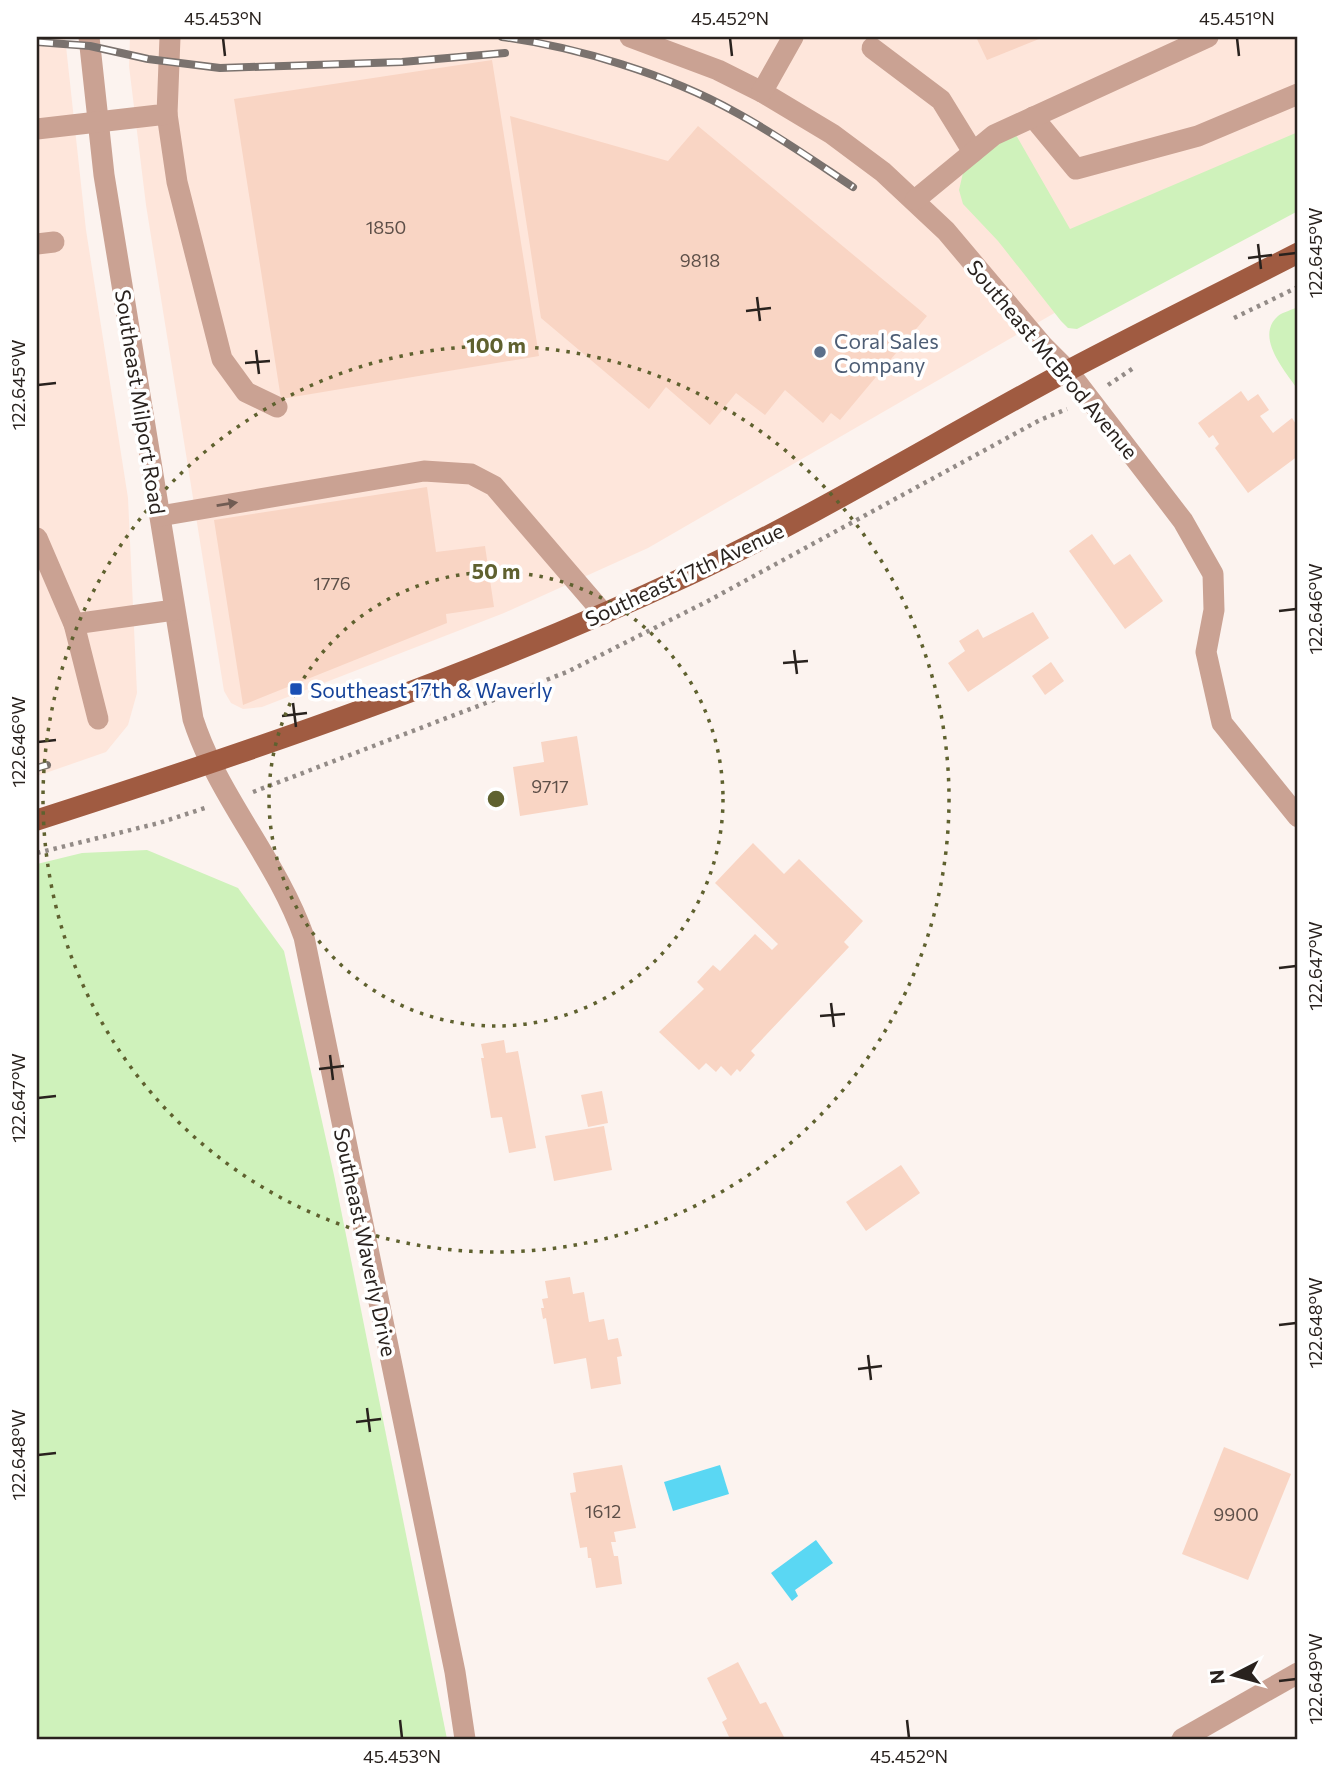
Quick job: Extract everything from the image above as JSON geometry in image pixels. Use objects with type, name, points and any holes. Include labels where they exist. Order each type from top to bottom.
[{"type":"main road","name":"Southeast 17th Avenue","points":[[37,820],[404,696],[604,614],[746,547],[1069,370],[1298,253]]},
{"type":"street","name":"Southeast Milport Road","points":[[89,37],[97,121],[192,719],[212,763]]},
{"type":"street","points":[[170,37],[167,114],[177,183],[222,359],[246,392],[277,407]]},
{"type":"street","name":"Southeast McBrod Avenue","points":[[630,37],[718,70],[762,92],[832,134],[915,200],[976,264],[1043,346],[1069,370],[1183,521],[1213,574],[1214,610],[1206,652],[1222,723],[1298,817]]},
{"type":"street","points":[[762,92],[793,37]]},
{"type":"street","points":[[915,200],[993,135],[1208,37]]},
{"type":"street","points":[[872,48],[941,100],[973,152]]},
{"type":"street","points":[[1033,117],[1076,169],[1198,136],[1298,94]]},
{"type":"street","points":[[37,129],[167,114]]},
{"type":"street","points":[[160,516],[424,471],[471,474],[494,486],[604,614]]},
{"type":"street","points":[[37,538],[74,624],[98,719]]},
{"type":"street","points":[[74,624],[174,610]]},
{"type":"street","name":"Southeast Waverly Drive","points":[[212,763],[281,881],[304,937],[455,1672],[465,1739]]},
{"type":"street","points":[[1182,1739],[1298,1673]]},
{"type":"path","points":[[37,853],[178,817]]},
{"type":"shaded area","points":[[37,37],[65,37],[86,230],[128,498],[137,693],[128,725],[106,752],[37,776]]},
{"type":"shaded area","points":[[130,37],[1298,37],[1298,189],[1077,300],[648,548],[504,613],[262,707],[243,709],[231,703],[224,691],[146,205],[129,66]]},
{"type":"green space","points":[[1298,132],[1298,211],[1077,329],[1068,328],[1061,321],[998,241],[963,204],[959,190],[963,173],[993,145],[1016,135],[1070,229]]},
{"type":"green space","points":[[1298,307],[1298,390],[1274,354],[1269,334],[1271,324],[1278,316]]},
{"type":"green space","points":[[147,850],[238,888],[284,951],[334,1175],[447,1739],[37,1739],[37,864],[82,853]]},
{"type":"water","points":[[720,1465],[729,1494],[673,1511],[664,1482]]},
{"type":"water","points":[[816,1540],[833,1563],[795,1590],[798,1596],[792,1601],[771,1573]]},
{"type":"building","points":[[976,37],[1044,37],[987,60]]},
{"type":"building","points":[[492,60],[539,356],[281,399],[234,99]]},
{"type":"building","points":[[510,116],[668,161],[698,126],[927,316],[840,420],[831,413],[823,423],[785,390],[765,415],[736,393],[710,425],[666,387],[649,409],[541,318]]},
{"type":"building","points":[[1241,391],[1248,401],[1258,394],[1269,410],[1260,416],[1273,433],[1292,418],[1298,427],[1298,456],[1248,493],[1215,448],[1219,444],[1213,435],[1209,438],[1198,423]]},
{"type":"building","points":[[427,487],[436,552],[485,546],[494,607],[446,614],[447,623],[243,705],[214,520]]},
{"type":"building","points":[[1092,534],[1114,565],[1130,554],[1163,601],[1125,629],[1069,551]]},
{"type":"building","points":[[1033,612],[1049,638],[968,692],[948,663],[965,651],[959,641],[978,629],[983,638]]},
{"type":"building","points":[[1051,662],[1064,681],[1045,695],[1032,676]]},
{"type":"building","points":[[577,736],[588,805],[520,816],[513,767],[544,762],[541,742]]},
{"type":"building","points":[[753,843],[784,874],[799,859],[863,921],[844,942],[849,947],[751,1051],[755,1055],[740,1072],[737,1069],[731,1076],[721,1066],[716,1072],[706,1063],[699,1070],[659,1032],[704,989],[697,982],[713,965],[720,971],[755,934],[772,950],[778,944],[715,883]]},
{"type":"building","points":[[504,1040],[506,1053],[518,1051],[536,1148],[509,1153],[502,1117],[491,1118],[481,1058],[484,1058],[481,1044]]},
{"type":"building","points":[[602,1091],[608,1123],[588,1127],[581,1095]]},
{"type":"building","points":[[604,1126],[612,1170],[554,1181],[545,1136]]},
{"type":"building","points":[[901,1165],[920,1193],[866,1231],[846,1202]]},
{"type":"building","points":[[570,1277],[573,1294],[584,1292],[589,1322],[604,1319],[608,1340],[618,1338],[622,1356],[617,1357],[621,1384],[591,1389],[586,1358],[554,1364],[546,1318],[543,1319],[541,1308],[544,1308],[542,1299],[548,1298],[545,1281]]},
{"type":"building","points":[[1224,1447],[1291,1474],[1248,1580],[1182,1554]]},
{"type":"building","points":[[622,1465],[636,1528],[614,1532],[616,1542],[611,1542],[614,1556],[618,1556],[622,1584],[596,1588],[587,1547],[580,1548],[570,1493],[576,1492],[573,1473]]},
{"type":"building","points":[[738,1662],[760,1704],[766,1702],[784,1737],[730,1739],[722,1722],[727,1719],[707,1678]]},
{"type":"railway","points":[[502,37],[591,55],[681,86],[750,120],[853,187]]},
{"type":"railway","points":[[37,42],[90,46],[148,59],[220,68],[402,62],[505,53]]},
{"type":"railway","points":[[37,768],[47,765]]},
{"type":"place","name":"Coral Sales Company","points":[[820,352]]},
{"type":"place","name":"Southeast 17th & Waverly","points":[[296,689]]}]
